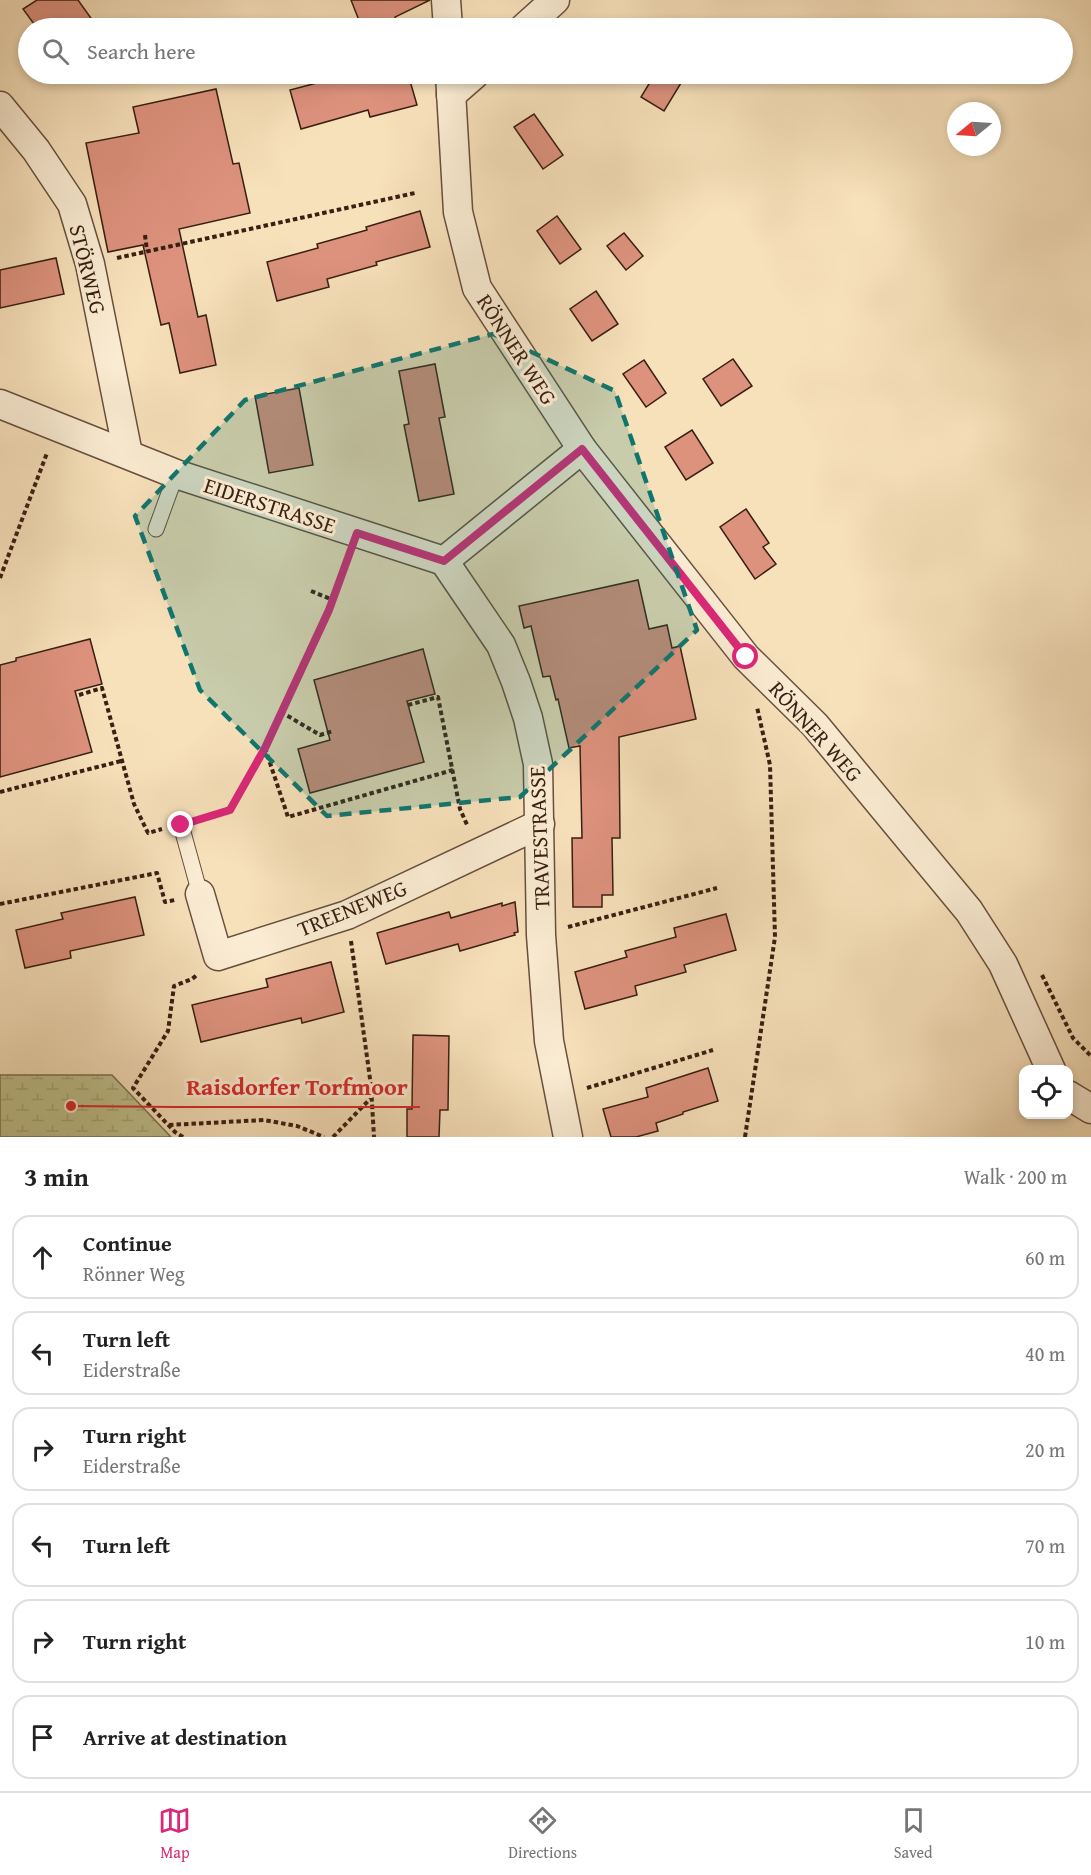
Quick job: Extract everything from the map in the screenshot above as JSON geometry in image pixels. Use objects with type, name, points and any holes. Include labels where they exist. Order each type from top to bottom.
[{"type":"street","points":[[446,0],[447,18]]},
{"type":"street","points":[[535,18],[555,0]]},
{"type":"street","name":"RÖNNER WEG","points":[[451,84],[458,212],[477,288],[582,449],[746,657],[815,725],[969,911],[1003,964],[1049,1065]]},
{"type":"street","name":"STÖRWEG","points":[[0,106],[36,150],[72,204],[90,264],[128,454]]},
{"type":"street","name":"EIDERSTRASSE","points":[[0,404],[177,474],[444,561]]},
{"type":"street","points":[[444,561],[582,449]]},
{"type":"street","name":"TRAVESTRASSE","points":[[444,561],[501,645],[528,717],[538,765],[542,935],[549,1041],[568,1137]]},
{"type":"street","name":"TREENEWEG","points":[[218,956],[347,915],[540,824]]},
{"type":"street","points":[[200,894],[218,956]]},
{"type":"street","points":[[1073,1098],[1091,1109]]},
{"type":"lane","points":[[156,529],[177,474]]},
{"type":"lane","points":[[181,825],[200,894]]},
{"type":"path","points":[[90,264],[415,193]]},
{"type":"path","points":[[144,235],[147,251]]},
{"type":"path","points":[[0,578],[57,426]]},
{"type":"path","points":[[79,695],[102,688],[134,804],[148,833],[230,810],[265,748],[333,600],[357,533]]},
{"type":"path","points":[[311,591],[333,600]]},
{"type":"path","points":[[745,1137],[775,937],[770,765],[746,657]]},
{"type":"path","points":[[408,705],[438,697],[460,809],[480,852]]},
{"type":"path","points":[[281,712],[320,735],[333,731]]},
{"type":"path","points":[[265,748],[288,817],[453,770]]},
{"type":"path","points":[[0,792],[121,762]]},
{"type":"path","points":[[0,904],[158,873],[165,902],[200,894]]},
{"type":"path","points":[[542,935],[717,888]]},
{"type":"path","points":[[347,915],[374,1137]]},
{"type":"path","points":[[183,1137],[168,1125],[133,1088],[168,1031],[174,986],[192,979],[218,956]]},
{"type":"path","points":[[560,1096],[713,1050]]},
{"type":"path","points":[[333,1137],[371,1098]]},
{"type":"path","points":[[168,1125],[264,1120],[297,1126],[324,1137]]},
{"type":"highlighted area","points":[[493,334],[615,391],[697,630],[520,797],[327,816],[200,690],[135,516],[245,400]]},
{"type":"green space","points":[[0,1075],[112,1075],[171,1137],[0,1137]]},
{"type":"building","points":[[37,0],[78,0],[91,18],[30,18],[23,9]]},
{"type":"building","points":[[351,0],[430,0],[395,18],[358,18]]},
{"type":"building","points":[[313,84],[411,84],[417,105],[370,117],[368,110],[301,129],[290,90]]},
{"type":"building","points":[[649,84],[680,84],[664,111],[641,97]]},
{"type":"building","points":[[216,89],[233,164],[239,163],[250,213],[179,229],[198,317],[206,315],[216,365],[180,373],[169,323],[161,325],[143,245],[108,252],[86,143],[139,133],[133,107]]},
{"type":"building","points":[[534,114],[563,155],[543,169],[514,127]]},
{"type":"building","points":[[420,211],[430,247],[327,279],[329,287],[277,301],[267,262],[318,248],[317,244],[367,230],[366,227]]},
{"type":"building","points":[[557,216],[581,249],[560,264],[537,231]]},
{"type":"building","points":[[624,233],[643,256],[626,270],[607,246]]},
{"type":"building","points":[[56,258],[64,294],[0,308],[0,270]]},
{"type":"building","points":[[596,291],[618,324],[592,341],[570,309]]},
{"type":"building","points":[[733,359],[752,386],[721,406],[703,379]]},
{"type":"building","points":[[644,360],[666,393],[646,407],[623,374]]},
{"type":"building","points":[[435,364],[445,417],[439,418],[454,494],[419,501],[404,425],[409,424],[399,371]]},
{"type":"building","points":[[299,388],[313,465],[269,473],[255,396]]},
{"type":"building","points":[[692,430],[713,463],[686,480],[665,447]]},
{"type":"building","points":[[746,509],[769,543],[763,547],[776,564],[755,579],[720,527]]},
{"type":"building","points":[[638,580],[649,629],[667,625],[672,648],[680,646],[696,719],[619,737],[620,838],[612,838],[613,895],[602,895],[602,907],[573,907],[572,838],[582,838],[580,746],[569,748],[558,699],[556,700],[550,676],[543,677],[531,626],[524,628],[519,606]]},
{"type":"building","points":[[90,639],[102,684],[75,691],[92,752],[0,777],[0,665],[16,661],[16,658]]},
{"type":"building","points":[[423,649],[435,694],[407,701],[424,762],[310,793],[298,749],[330,740],[314,680]]},
{"type":"building","points":[[135,897],[144,935],[70,951],[71,958],[25,968],[16,930],[63,919],[61,913]]},
{"type":"building","points":[[515,902],[518,932],[514,933],[515,935],[460,951],[458,944],[386,964],[377,933],[449,912],[451,918],[502,903],[502,906]]},
{"type":"building","points":[[726,914],[736,950],[684,965],[686,972],[635,986],[637,995],[585,1009],[575,972],[627,957],[625,951],[676,937],[674,928]]},
{"type":"building","points":[[331,962],[344,1012],[302,1023],[301,1018],[201,1042],[192,1005],[268,987],[266,979]]},
{"type":"building","points":[[413,1035],[449,1036],[448,1110],[440,1110],[439,1137],[407,1137],[407,1109],[412,1109]]},
{"type":"building","points":[[708,1068],[718,1101],[656,1123],[658,1131],[636,1137],[611,1137],[603,1109],[648,1097],[646,1088]]},
{"type":"place","name":"Raisdorfer Torfmoor","points":[[71,1106]]},
{"type":"route","points":[[181,825],[230,810],[265,748],[329,610],[357,533],[444,561],[582,449],[746,657]]}]
